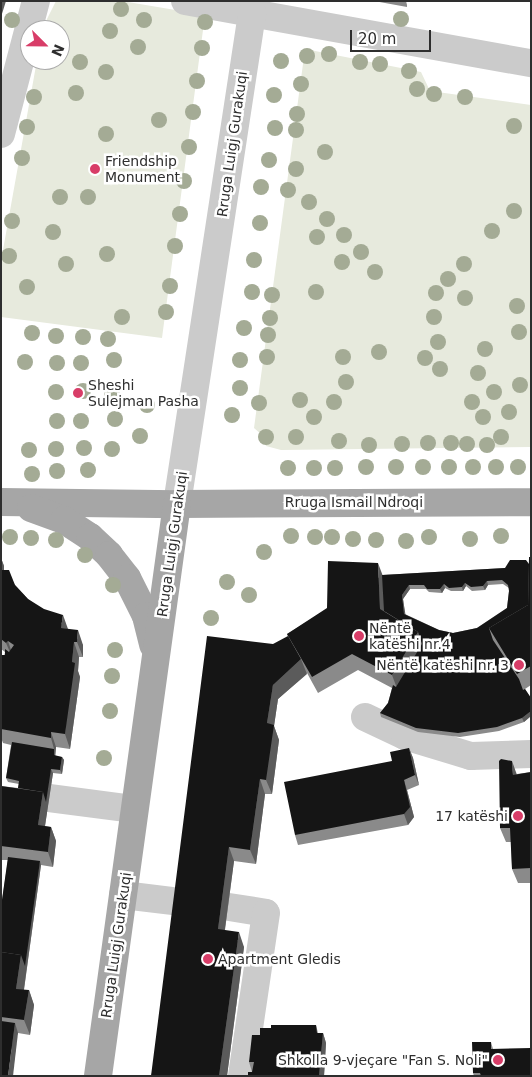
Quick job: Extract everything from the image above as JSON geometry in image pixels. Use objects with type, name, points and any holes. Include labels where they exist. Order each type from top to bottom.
[{"type":"main road","name":"Rruga Ismail Ndroqi","points":[[6,502],[177,504],[531,502]]},
{"type":"main road","points":[[6,502],[64,520],[109,554],[128,578],[146,616],[156,657]]},
{"type":"main road","name":"Rruga Luigj Gurakuqi","points":[[98,1076],[177,504]]},
{"type":"street","points":[[1,134],[36,1]]},
{"type":"street","points":[[184,1],[220,4],[252,13],[531,63]]},
{"type":"street","name":"Rruga Luigj Gurakuqi","points":[[177,504],[252,13]]},
{"type":"street","points":[[365,717],[405,736],[471,756],[530,754],[531,773]]},
{"type":"street","points":[[49,798],[134,809]]},
{"type":"street","points":[[123,895],[180,902]]},
{"type":"street","points":[[229,908],[266,912],[242,1076]]},
{"type":"shaded area","points":[[56,1],[122,1],[205,15],[162,338],[1,317],[1,261],[35,70],[70,70],[70,20],[47,19]]},
{"type":"shaded area","points":[[305,49],[421,72],[430,91],[531,105],[531,447],[281,450],[266,446],[262,435],[254,428]]},
{"type":"building","points":[[529,557],[531,557],[531,666],[517,674],[489,628],[528,605]]},
{"type":"building","points":[[510,560],[526,560],[529,564],[528,605],[489,628],[493,640],[519,679],[523,690],[525,689],[531,698],[531,711],[522,718],[497,727],[458,733],[416,728],[380,713],[388,703],[393,685],[396,687],[422,644],[418,632],[384,611],[382,575],[505,568]],"holes":[[[502,580],[508,585],[507,608],[477,628],[453,633],[439,630],[404,614],[402,595],[409,585],[424,585],[427,589],[440,589],[444,584],[449,588],[462,587],[465,583],[471,587],[483,586],[487,581]]]},
{"type":"building","name":"Nëntë katëshi nr.4","points":[[328,561],[378,563],[380,609],[418,632],[392,675],[352,654],[312,677],[287,634],[327,608]]},
{"type":"building","points":[[1,570],[9,570],[15,585],[28,599],[44,609],[63,615],[61,628],[78,630],[77,642],[74,642],[72,662],[75,663],[65,734],[51,732],[51,738],[1,729],[2,655],[5,655],[5,649],[9,652],[14,645],[8,641],[6,643],[1,639]]},
{"type":"building","points":[[207,636],[273,644],[288,636],[301,659],[273,685],[267,723],[274,725],[266,780],[260,779],[250,850],[229,847],[218,929],[239,932],[219,1076],[151,1076]]},
{"type":"building","points":[[12,742],[54,749],[54,755],[62,757],[60,770],[51,769],[46,802],[43,792],[18,788],[19,781],[6,778]]},
{"type":"building","points":[[409,748],[415,775],[404,780],[410,807],[404,814],[295,835],[284,782],[392,761],[390,752]]},
{"type":"building","name":"17 katëshi","points":[[501,759],[512,761],[513,775],[531,772],[531,868],[512,869],[510,828],[500,828],[499,761]]},
{"type":"building","points":[[1,786],[43,792],[38,825],[51,827],[48,852],[1,846]]},
{"type":"building","points":[[8,857],[40,861],[25,966],[21,955],[1,952],[1,907]]},
{"type":"building","points":[[1,952],[21,955],[16,989],[29,990],[24,1020],[1,1017]]},
{"type":"building","points":[[1,1021],[15,1023],[8,1076],[1,1076]]},
{"type":"building","points":[[271,1025],[316,1025],[317,1033],[323,1033],[319,1076],[248,1076],[248,1072],[252,1072],[254,1062],[249,1062],[252,1035],[260,1035],[260,1028],[271,1028]]},
{"type":"building","name":"Shkolla 9-vjeçare \"Fan S. Noli\"","points":[[472,1042],[491,1042],[491,1049],[531,1048],[531,1076],[481,1076],[480,1073],[473,1073]]},
{"type":"place","name":"Friendship Monument","points":[[95,169]]},
{"type":"place","name":"Sheshi Sulejman Pasha","points":[[78,393]]},
{"type":"place","name":"Nëntë katëshi nr.4","points":[[359,636]]},
{"type":"place","name":"Nëntë katëshi nr. 3","points":[[519,665]]},
{"type":"place","name":"17 katëshi","points":[[518,816]]},
{"type":"place","name":"Apartment Gledis","points":[[208,959]]},
{"type":"place","name":"Shkolla 9-vjeçare \"Fan S. Noli\"","points":[[498,1060]]}]
